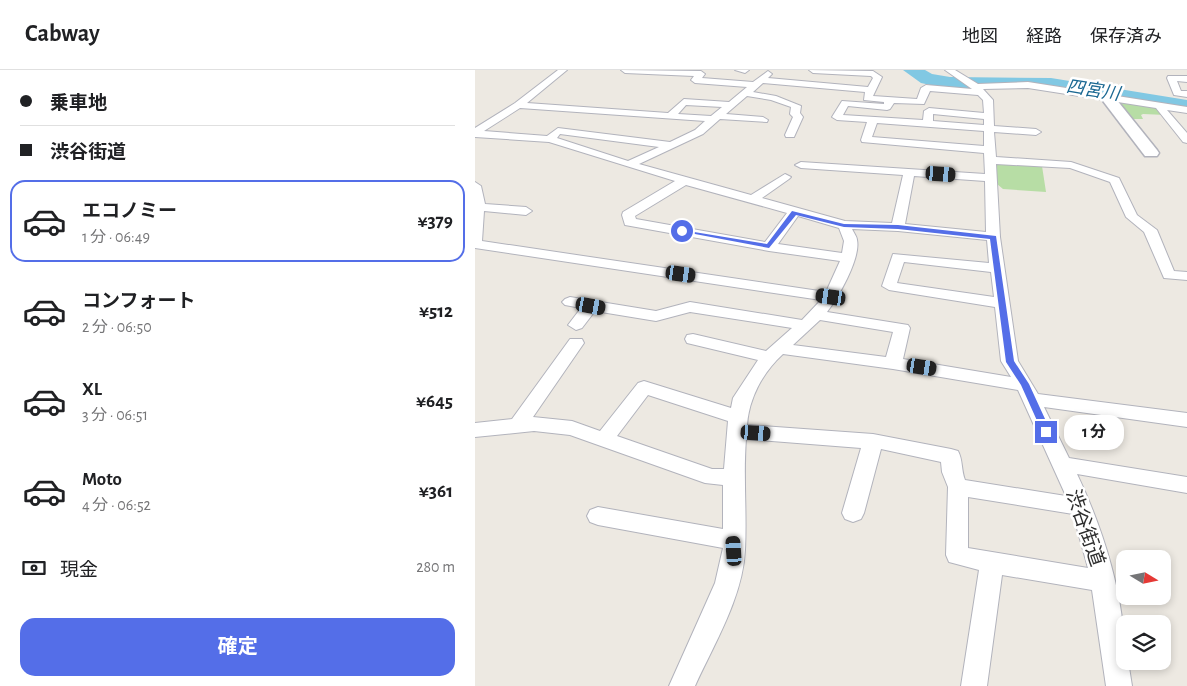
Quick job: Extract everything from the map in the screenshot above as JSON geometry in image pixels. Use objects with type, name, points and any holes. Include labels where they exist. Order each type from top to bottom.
[{"type":"street","points":[[475,133],[563,70]]},
{"type":"street","points":[[625,70],[703,72]]},
{"type":"street","points":[[739,70],[745,70]]},
{"type":"street","points":[[629,165],[699,132],[772,70]]},
{"type":"street","points":[[813,70],[873,74],[878,77],[867,98],[921,102],[926,88],[1028,85],[1187,110]]},
{"type":"street","points":[[949,70],[973,86]]},
{"type":"street","points":[[703,72],[695,80],[757,82],[871,90]]},
{"type":"street","points":[[1187,79],[1171,78],[1177,93],[1187,94]]},
{"type":"street","name":"渋谷街道","points":[[973,86],[988,100],[993,237],[1010,362],[1028,392],[1082,507],[1103,581],[1119,686]]},
{"type":"street","points":[[745,93],[773,98],[796,106],[795,114],[799,117],[790,135]]},
{"type":"street","points":[[1107,97],[1151,154]]},
{"type":"street","points":[[889,100],[887,107],[845,104],[837,117],[927,125],[988,123],[1036,132]]},
{"type":"street","points":[[670,116],[684,102],[730,106]]},
{"type":"street","points":[[518,104],[670,116],[763,120]]},
{"type":"street","points":[[1159,106],[1187,140]]},
{"type":"street","points":[[482,118],[495,119]]},
{"type":"street","points":[[873,120],[866,140],[990,162],[1071,165],[1115,180],[1132,217],[1150,230],[1169,275],[1187,276]]},
{"type":"street","points":[[550,139],[559,131],[670,145]]},
{"type":"street","points":[[475,133],[550,139],[629,165],[844,225],[898,227],[993,237]]},
{"type":"street","points":[[801,165],[909,172],[990,162]]},
{"type":"street","points":[[898,227],[909,172]]},
{"type":"street","points":[[752,200],[785,177]]},
{"type":"street","points":[[684,181],[628,216],[630,222],[848,258]]},
{"type":"street","points":[[475,186],[477,210],[475,243],[831,297]]},
{"type":"street","points":[[477,210],[526,211]]},
{"type":"street","points":[[769,246],[795,212]]},
{"type":"street","points":[[682,686],[727,584],[734,551],[733,477],[737,424],[742,398],[773,352],[811,320],[831,297],[848,258],[851,241],[844,225]]},
{"type":"street","points":[[997,268],[897,257],[889,286],[1002,303]]},
{"type":"street","points":[[570,302],[656,316],[690,308],[901,328],[893,363]]},
{"type":"street","points":[[518,425],[576,334],[591,306]]},
{"type":"street","points":[[693,339],[773,352],[893,363],[1028,392],[1187,420]]},
{"type":"street","points":[[605,438],[644,387],[737,424],[873,441],[951,456],[952,472],[958,487],[957,554],[992,563],[1103,581]]},
{"type":"street","points":[[475,430],[535,424],[572,428],[712,477],[733,477]]},
{"type":"street","points":[[853,513],[873,441]]},
{"type":"street","points":[[1061,464],[1187,485]]},
{"type":"street","points":[[958,487],[1082,507]]},
{"type":"street","points":[[598,516],[733,540]]},
{"type":"street","points":[[974,686],[992,563]]},
{"type":"green space","points":[[1107,97],[1159,106],[1166,115],[1143,114],[1141,115],[1143,119],[1124,119]]},
{"type":"green space","points":[[997,165],[1042,166],[1046,192],[1003,189],[997,184]]},
{"type":"waterway","name":"四宮川","points":[[912,70],[927,79],[950,83],[1024,82],[1051,84],[1187,106]]},
{"type":"route","points":[[682,231],[769,246],[795,212],[844,225],[898,227],[993,237],[1010,362],[1025,384],[1046,432]]}]
